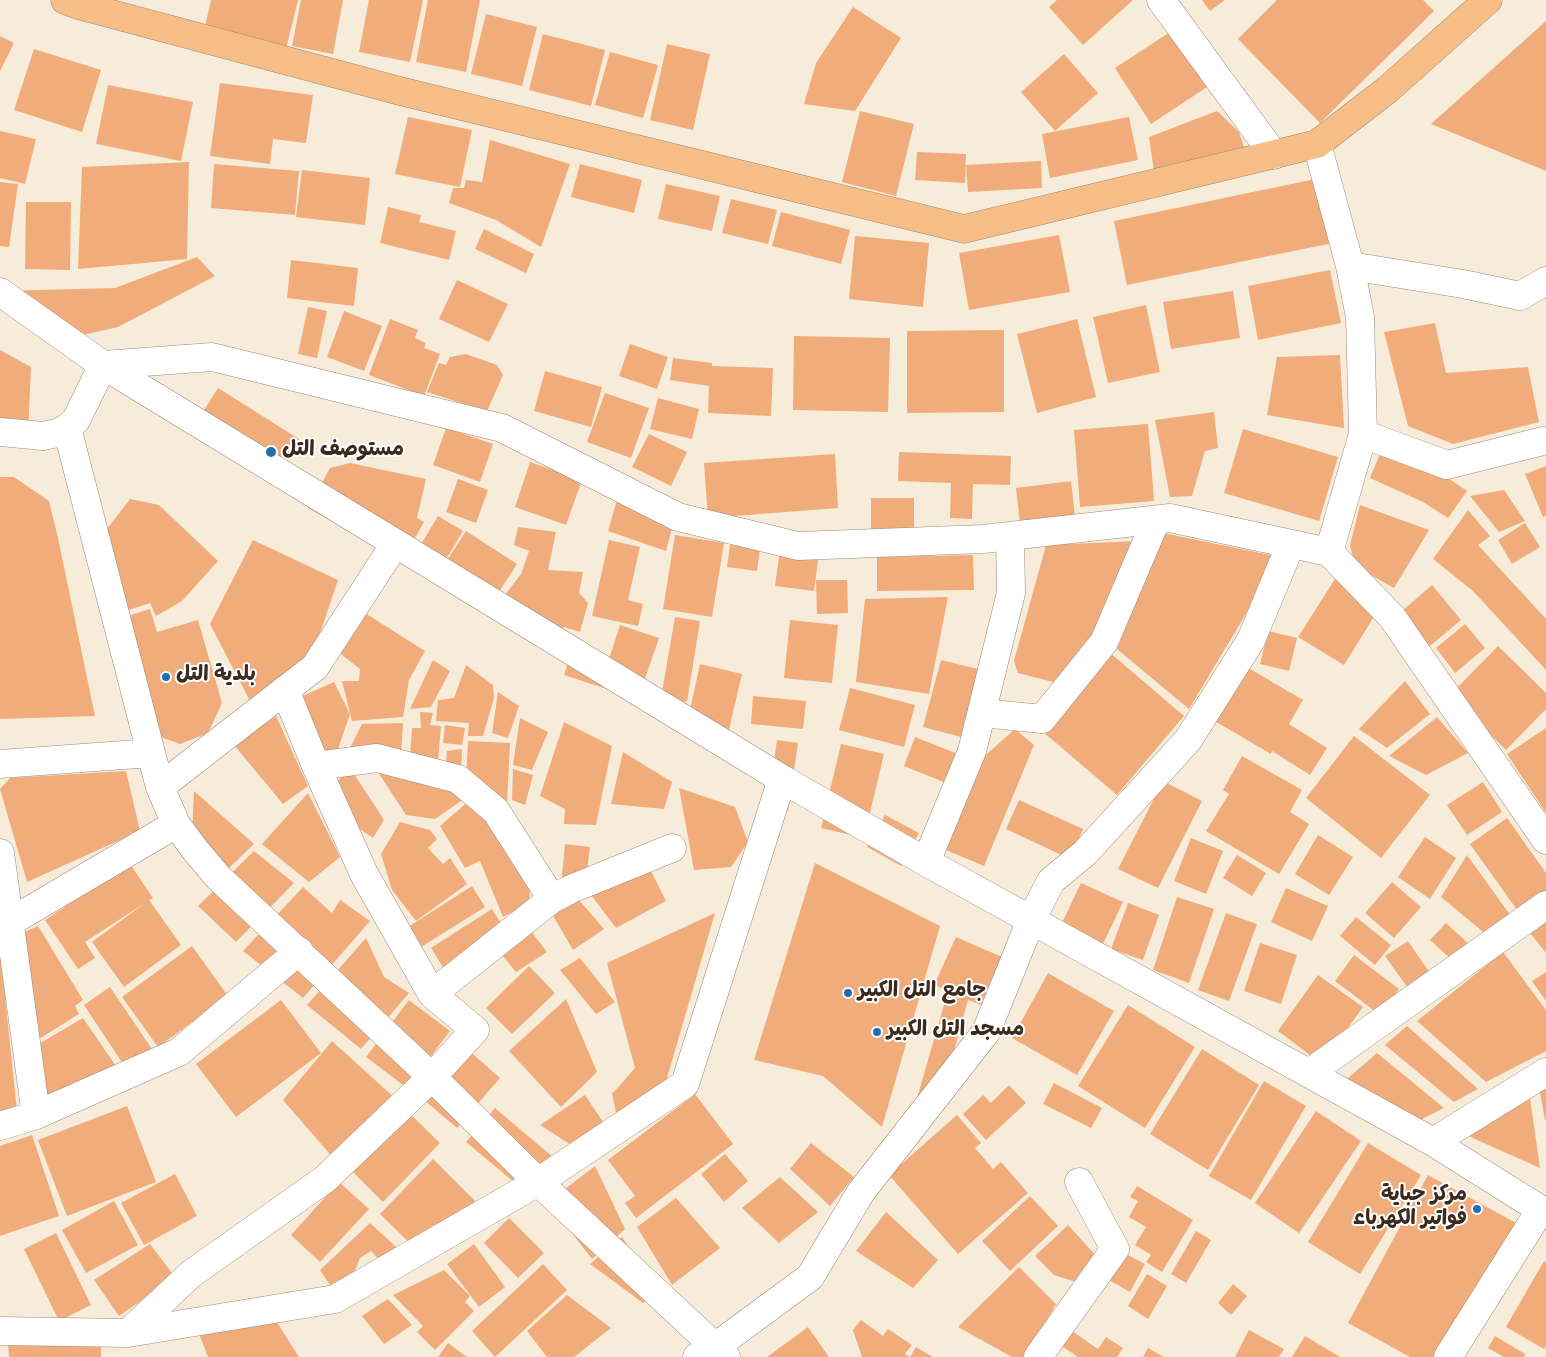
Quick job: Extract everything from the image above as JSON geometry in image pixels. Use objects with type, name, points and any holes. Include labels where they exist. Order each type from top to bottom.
[{"type":"main road","points":[[65,0],[400,91],[964,229],[1317,144],[1387,90],[1488,0]]},
{"type":"street","points":[[1161,0],[1274,155]]},
{"type":"street","points":[[1317,144],[1350,266],[1360,317],[1363,434],[1329,552]]},
{"type":"street","points":[[1350,266],[1463,284],[1520,296],[1546,281]]},
{"type":"street","points":[[0,292],[103,365],[782,779],[926,862],[1434,1142],[1544,1211],[1448,1357]]},
{"type":"street","points":[[103,365],[212,357],[502,428],[678,517],[798,546],[974,539],[1170,518],[1329,552],[1392,617],[1546,840]]},
{"type":"street","points":[[0,432],[43,436],[57,434],[67,428],[76,420],[103,365]]},
{"type":"street","points":[[67,428],[160,787],[176,824],[219,878],[432,1077],[713,1354],[810,1277],[861,1192],[986,1032],[1031,920],[1051,881],[1085,852],[1188,740],[1251,640],[1291,544]]},
{"type":"street","points":[[1363,434],[1447,465],[1542,441]]},
{"type":"street","points":[[982,713],[1042,720],[1104,642],[1156,520]]},
{"type":"street","points":[[926,862],[972,751],[982,713],[1011,593],[1010,536]]},
{"type":"street","points":[[160,787],[315,667],[396,544]]},
{"type":"street","points":[[128,1333],[191,1274],[325,1179],[432,1077],[475,1030],[432,994],[364,874],[316,766],[286,690]]},
{"type":"street","points":[[0,764],[151,753]]},
{"type":"street","points":[[316,766],[377,758],[458,779],[496,811],[552,899]]},
{"type":"street","points":[[0,1331],[128,1333],[335,1299],[538,1182],[685,1084],[782,779]]},
{"type":"street","points":[[5,923],[176,824]]},
{"type":"street","points":[[432,994],[552,899],[571,889],[672,848]]},
{"type":"street","points":[[0,853],[5,923],[36,1115]]},
{"type":"street","points":[[1309,1073],[1546,905]]},
{"type":"street","points":[[0,1126],[36,1115],[179,1052],[299,952]]},
{"type":"street","points":[[1434,1142],[1546,1072]]},
{"type":"street","points":[[1038,1357],[1115,1249],[1080,1182]]},
{"type":"building","points":[[211,0],[298,0],[286,49],[204,31]]},
{"type":"building","points":[[301,0],[343,0],[333,54],[292,46]]},
{"type":"building","points":[[369,0],[423,0],[410,62],[359,52]]},
{"type":"building","points":[[428,0],[480,0],[466,72],[416,62]]},
{"type":"building","points":[[1057,0],[1133,0],[1083,45],[1049,7]]},
{"type":"building","points":[[1202,0],[1225,0],[1210,11]]},
{"type":"building","points":[[1277,0],[1423,0],[1434,11],[1320,123],[1238,39]]},
{"type":"building","points":[[853,7],[901,38],[855,111],[804,104],[816,63]]},
{"type":"building","points":[[486,14],[537,27],[522,86],[471,74]]},
{"type":"building","points":[[1546,21],[1546,171],[1431,124]]},
{"type":"building","points":[[1170,32],[1207,87],[1151,124],[1115,68]]},
{"type":"building","points":[[543,34],[605,50],[591,106],[529,90]]},
{"type":"building","points":[[0,36],[14,43],[0,71]]},
{"type":"building","points":[[667,44],[710,54],[693,130],[650,120]]},
{"type":"building","points":[[34,49],[101,70],[82,132],[14,110]]},
{"type":"building","points":[[610,52],[658,65],[643,118],[595,105]]},
{"type":"building","points":[[1064,54],[1098,93],[1055,131],[1021,92]]},
{"type":"building","points":[[220,83],[313,95],[306,143],[273,139],[270,164],[210,156]]},
{"type":"building","points":[[108,85],[193,102],[181,161],[96,144]]},
{"type":"building","points":[[860,111],[914,124],[896,196],[842,182]]},
{"type":"building","points":[[1217,111],[1239,132],[1244,147],[1154,171],[1149,137]]},
{"type":"building","points":[[408,117],[472,130],[460,187],[395,174]]},
{"type":"building","points":[[1129,117],[1138,160],[1050,178],[1042,134]]},
{"type":"building","points":[[0,131],[36,139],[25,184],[0,178]]},
{"type":"building","points":[[490,140],[570,164],[541,247],[496,220],[449,203],[453,188],[464,188],[466,180],[482,182]]},
{"type":"building","points":[[917,152],[966,154],[965,183],[915,180]]},
{"type":"building","points":[[1041,161],[1042,188],[968,192],[966,165]]},
{"type":"building","points":[[189,162],[187,259],[78,269],[82,167]]},
{"type":"building","points":[[214,164],[299,171],[295,215],[211,208]]},
{"type":"building","points":[[580,164],[642,180],[634,213],[571,197]]},
{"type":"building","points":[[302,170],[370,178],[365,225],[296,217]]},
{"type":"building","points":[[1320,178],[1333,243],[1127,285],[1114,221]]},
{"type":"building","points":[[0,182],[18,184],[9,247],[0,246]]},
{"type":"building","points":[[666,184],[720,196],[712,231],[658,219]]},
{"type":"building","points":[[731,199],[777,210],[768,244],[722,233]]},
{"type":"building","points":[[26,202],[71,202],[70,270],[25,269]]},
{"type":"building","points":[[388,207],[421,215],[419,222],[456,231],[449,260],[380,243]]},
{"type":"building","points":[[781,212],[850,230],[841,264],[772,246]]},
{"type":"building","points":[[484,229],[534,254],[526,273],[475,249]]},
{"type":"building","points":[[1059,235],[1070,292],[969,310],[959,253]]},
{"type":"building","points":[[855,236],[929,243],[923,307],[849,299]]},
{"type":"building","points":[[197,257],[215,276],[118,327],[56,341],[0,291],[115,288]]},
{"type":"building","points":[[291,260],[358,268],[354,306],[287,298]]},
{"type":"building","points":[[1330,270],[1341,323],[1258,340],[1248,286]]},
{"type":"building","points":[[457,280],[508,304],[489,342],[439,319]]},
{"type":"building","points":[[1233,291],[1240,338],[1171,349],[1163,302]]},
{"type":"building","points":[[1146,305],[1160,372],[1108,383],[1093,317]]},
{"type":"building","points":[[308,307],[327,311],[317,358],[298,354]]},
{"type":"building","points":[[344,311],[382,326],[364,371],[327,357]]},
{"type":"building","points":[[390,319],[418,330],[415,338],[426,343],[424,348],[440,354],[424,396],[369,375]]},
{"type":"building","points":[[1077,319],[1096,397],[1037,413],[1017,334]]},
{"type":"building","points":[[1435,323],[1446,373],[1528,367],[1539,422],[1453,444],[1408,426],[1384,332]]},
{"type":"building","points":[[1004,330],[1004,412],[907,413],[907,331]]},
{"type":"building","points":[[794,336],[890,338],[888,412],[793,410]]},
{"type":"building","points":[[630,344],[668,357],[657,389],[619,376]]},
{"type":"building","points":[[0,350],[31,367],[28,435],[0,438]]},
{"type":"building","points":[[466,354],[497,365],[503,375],[487,411],[427,392],[439,363],[446,365],[450,357]]},
{"type":"building","points":[[1340,355],[1344,428],[1267,415],[1277,357]]},
{"type":"building","points":[[673,358],[712,363],[712,366],[773,368],[771,416],[708,413],[709,386],[670,380]]},
{"type":"building","points":[[545,371],[602,387],[591,427],[534,411]]},
{"type":"building","points":[[218,388],[299,439],[273,480],[192,429]]},
{"type":"building","points":[[605,393],[649,408],[631,458],[587,442]]},
{"type":"building","points":[[658,398],[699,409],[692,439],[650,429]]},
{"type":"building","points":[[1214,412],[1218,448],[1205,451],[1192,496],[1170,497],[1155,420]]},
{"type":"building","points":[[1148,424],[1154,501],[1080,507],[1074,430]]},
{"type":"building","points":[[446,428],[493,444],[480,482],[433,465]]},
{"type":"building","points":[[1243,429],[1338,457],[1319,521],[1224,493]]},
{"type":"building","points":[[649,434],[687,452],[671,486],[632,467]]},
{"type":"building","points":[[1384,444],[1429,465],[1467,491],[1448,518],[1423,502],[1370,478]]},
{"type":"building","points":[[899,452],[1011,456],[1010,485],[973,484],[972,519],[950,518],[951,483],[898,481]]},
{"type":"building","points":[[835,454],[838,508],[708,518],[704,463]]},
{"type":"building","points":[[530,462],[582,480],[566,525],[515,507]]},
{"type":"building","points":[[350,463],[426,479],[417,518],[424,522],[402,561],[308,508],[330,468]]},
{"type":"building","points":[[1546,466],[1546,516],[1543,517],[1525,474]]},
{"type":"building","points":[[0,477],[14,477],[49,501],[95,716],[0,719]]},
{"type":"building","points":[[458,479],[488,490],[476,523],[446,512]]},
{"type":"building","points":[[1071,481],[1075,517],[1020,523],[1016,488]]},
{"type":"building","points":[[1504,490],[1525,521],[1499,532],[1470,496]]},
{"type":"building","points":[[618,496],[674,520],[666,551],[608,531]]},
{"type":"building","points":[[871,498],[914,498],[914,531],[871,531]]},
{"type":"building","points":[[130,499],[159,505],[218,561],[182,601],[156,616],[150,603],[123,612],[104,533]]},
{"type":"building","points":[[1360,505],[1429,530],[1394,588],[1355,566],[1350,545]]},
{"type":"building","points":[[1468,510],[1490,536],[1478,545],[1546,619],[1546,670],[1473,591],[1433,559]]},
{"type":"building","points":[[438,516],[463,531],[439,571],[414,556]]},
{"type":"building","points":[[1525,523],[1540,547],[1512,564],[1498,540]]},
{"type":"building","points":[[518,527],[556,532],[548,570],[583,572],[579,593],[588,603],[580,632],[564,627],[548,640],[495,608],[521,574],[529,551],[514,545]]},
{"type":"building","points":[[466,531],[517,564],[497,595],[446,562]]},
{"type":"building","points":[[1163,533],[1280,557],[1189,709],[1117,649]]},
{"type":"building","points":[[675,535],[724,543],[712,617],[663,609]]},
{"type":"building","points":[[253,540],[338,580],[311,660],[250,701],[210,624]]},
{"type":"building","points":[[609,540],[640,547],[628,600],[643,604],[638,626],[592,616]]},
{"type":"building","points":[[1140,541],[1084,651],[1061,684],[1018,673],[1014,661],[1046,545]]},
{"type":"building","points":[[730,545],[760,549],[757,571],[727,567]]},
{"type":"building","points":[[780,549],[819,553],[814,591],[775,586]]},
{"type":"building","points":[[973,555],[974,590],[877,591],[877,557]]},
{"type":"building","points":[[1335,579],[1380,607],[1344,665],[1298,637]]},
{"type":"building","points":[[816,580],[847,580],[848,613],[817,614]]},
{"type":"building","points":[[1432,585],[1461,620],[1430,646],[1401,612]]},
{"type":"building","points":[[948,597],[929,694],[856,682],[865,599]]},
{"type":"building","points":[[354,606],[425,651],[409,680],[403,717],[352,721],[342,681],[359,681],[360,669],[333,648]]},
{"type":"building","points":[[150,609],[157,632],[198,620],[222,703],[208,733],[180,744],[146,732],[112,621]]},
{"type":"building","points":[[675,617],[700,621],[687,702],[661,698]]},
{"type":"building","points":[[790,620],[838,625],[832,683],[784,678]]},
{"type":"building","points":[[1465,624],[1485,648],[1455,673],[1436,648]]},
{"type":"building","points":[[620,625],[659,638],[638,699],[564,675],[573,647],[609,659]]},
{"type":"building","points":[[1268,631],[1297,638],[1289,671],[1260,664]]},
{"type":"building","points":[[1498,646],[1546,693],[1546,709],[1506,750],[1450,695]]},
{"type":"building","points":[[1109,652],[1184,716],[1117,795],[1042,731]]},
{"type":"building","points":[[433,660],[450,671],[431,707],[410,709]]},
{"type":"building","points":[[941,660],[986,671],[969,739],[923,727]]},
{"type":"building","points":[[700,664],[742,674],[726,742],[685,733]]},
{"type":"building","points":[[466,665],[493,685],[494,698],[483,736],[468,736],[469,723],[436,721],[438,700],[454,698]]},
{"type":"building","points":[[1245,666],[1303,700],[1289,724],[1327,748],[1310,775],[1272,751],[1271,754],[1213,720]]},
{"type":"building","points":[[1405,681],[1430,714],[1387,748],[1359,729]]},
{"type":"building","points":[[334,682],[350,714],[337,752],[320,758],[296,699]]},
{"type":"building","points":[[850,688],[915,705],[904,747],[839,730]]},
{"type":"building","points":[[498,692],[519,706],[508,738],[492,733]]},
{"type":"building","points":[[753,696],[806,701],[803,729],[751,724]]},
{"type":"building","points":[[420,712],[433,713],[430,725],[441,726],[438,761],[410,758],[412,728],[421,728]]},
{"type":"building","points":[[276,716],[308,786],[283,804],[234,745]]},
{"type":"building","points":[[1437,717],[1468,753],[1426,775],[1389,756]]},
{"type":"building","points":[[520,718],[548,732],[532,770],[513,765]]},
{"type":"building","points":[[564,722],[612,746],[596,825],[564,824],[565,809],[540,796]]},
{"type":"building","points":[[403,723],[401,755],[347,754],[362,724]]},
{"type":"building","points":[[445,725],[465,728],[462,745],[443,743]]},
{"type":"building","points":[[1546,728],[1546,813],[1507,754]]},
{"type":"building","points":[[1015,729],[1034,745],[984,866],[939,847],[979,761]]},
{"type":"building","points":[[1354,736],[1430,795],[1381,858],[1306,798]]},
{"type":"building","points":[[915,737],[963,756],[951,785],[904,766]]},
{"type":"building","points":[[777,740],[798,743],[788,811],[767,809]]},
{"type":"building","points":[[468,741],[510,743],[507,803],[497,806],[466,779]]},
{"type":"building","points":[[841,744],[884,754],[864,838],[821,828]]},
{"type":"building","points":[[462,749],[461,775],[445,771],[447,751]]},
{"type":"building","points":[[623,752],[672,782],[664,809],[611,804]]},
{"type":"building","points":[[1242,756],[1302,790],[1290,812],[1309,824],[1279,874],[1206,831],[1229,794],[1223,790]]},
{"type":"building","points":[[374,766],[427,772],[464,799],[435,819],[406,815]]},
{"type":"building","points":[[351,769],[384,820],[373,838],[351,823],[332,786]]},
{"type":"building","points":[[513,769],[533,775],[525,805],[512,800]]},
{"type":"building","points":[[126,771],[140,831],[27,882],[0,789],[10,778]]},
{"type":"building","points":[[1163,781],[1202,801],[1158,888],[1118,869]]},
{"type":"building","points":[[1483,782],[1502,812],[1467,835],[1447,805]]},
{"type":"building","points":[[679,788],[735,807],[748,842],[731,867],[694,870]]},
{"type":"building","points":[[194,791],[254,844],[227,870],[192,836]]},
{"type":"building","points":[[308,793],[340,857],[309,882],[262,844]]},
{"type":"building","points":[[471,799],[529,878],[530,903],[503,917],[480,861],[465,868],[440,826]]},
{"type":"building","points":[[1019,800],[1083,829],[1070,859],[1006,829]]},
{"type":"building","points":[[885,815],[919,833],[901,866],[867,847]]},
{"type":"building","points":[[1507,818],[1546,873],[1546,896],[1520,914],[1470,844]]},
{"type":"building","points":[[400,822],[430,830],[437,839],[428,848],[443,864],[450,858],[467,884],[416,921],[392,890],[381,854]]},
{"type":"building","points":[[1318,835],[1353,857],[1329,895],[1295,874]]},
{"type":"building","points":[[1425,837],[1456,858],[1430,899],[1398,877]]},
{"type":"building","points":[[1191,838],[1223,851],[1206,894],[1174,881]]},
{"type":"building","points":[[565,844],[590,847],[586,879],[561,886]]},
{"type":"building","points":[[254,851],[294,883],[236,942],[198,906]]},
{"type":"building","points":[[1237,855],[1266,873],[1252,896],[1223,878]]},
{"type":"building","points":[[1467,855],[1513,919],[1488,936],[1441,897]]},
{"type":"building","points":[[647,863],[666,901],[616,928],[585,887]]},
{"type":"building","name":"جامع التل الكبير","points":[[815,863],[940,926],[882,1127],[823,1076],[754,1060]]},
{"type":"building","points":[[130,864],[153,898],[149,900],[181,945],[124,987],[92,942],[145,903],[85,942],[95,958],[78,969],[45,920]]},
{"type":"building","points":[[1392,882],[1421,907],[1394,938],[1365,913]]},
{"type":"building","points":[[1081,883],[1123,902],[1103,944],[1061,925]]},
{"type":"building","points":[[472,886],[485,907],[421,947],[408,927]]},
{"type":"building","points":[[303,887],[332,913],[340,900],[370,921],[303,998],[243,951]]},
{"type":"building","points":[[1286,888],[1328,906],[1312,941],[1271,922]]},
{"type":"building","points":[[573,893],[604,929],[573,950],[548,907]]},
{"type":"building","points":[[1177,897],[1214,909],[1189,983],[1153,970]]},
{"type":"building","points":[[1128,903],[1159,915],[1143,960],[1111,949]]},
{"type":"building","points":[[492,909],[504,928],[446,972],[431,948]]},
{"type":"building","points":[[715,913],[665,1085],[617,1117],[612,1094],[635,1068],[607,963]]},
{"type":"building","points":[[1226,913],[1257,924],[1229,1001],[1198,990]]},
{"type":"building","points":[[1546,913],[1546,953],[1527,929]]},
{"type":"building","points":[[1356,917],[1391,945],[1375,965],[1340,936]]},
{"type":"building","points":[[524,922],[547,952],[516,972],[494,945]]},
{"type":"building","points":[[1446,923],[1470,945],[1454,962],[1430,940]]},
{"type":"building","points":[[38,926],[83,1000],[75,1006],[79,1014],[39,1039],[22,933]]},
{"type":"building","points":[[956,937],[1002,957],[981,1005],[968,1000],[952,1058],[915,1105],[948,991],[934,985]]},
{"type":"building","points":[[366,938],[384,977],[409,993],[361,1049],[307,1005]]},
{"type":"building","points":[[1408,941],[1436,982],[1415,998],[1385,956]]},
{"type":"building","points":[[1260,943],[1297,955],[1281,1004],[1244,991]]},
{"type":"building","points":[[192,946],[228,996],[158,1047],[122,997]]},
{"type":"building","points":[[1503,952],[1546,1010],[1546,1051],[1486,1082],[1417,1021]]},
{"type":"building","points":[[1354,955],[1399,989],[1380,1015],[1335,981]]},
{"type":"building","points":[[0,958],[17,1111],[0,1118]]},
{"type":"building","points":[[580,958],[615,1002],[596,1014],[560,970]]},
{"type":"building","points":[[529,966],[555,993],[512,1034],[486,1008]]},
{"type":"building","points":[[1546,972],[1546,1001],[1532,981]]},
{"type":"building","points":[[1048,973],[1114,1011],[1077,1075],[1012,1038]]},
{"type":"building","points":[[1318,975],[1363,1007],[1322,1064],[1278,1031]]},
{"type":"building","points":[[110,987],[152,1049],[125,1067],[84,1005]]},
{"type":"building","points":[[566,999],[597,1072],[561,1107],[509,1051]]},
{"type":"building","points":[[281,1000],[321,1053],[236,1117],[196,1064]]},
{"type":"building","points":[[409,1000],[450,1031],[407,1088],[366,1057]]},
{"type":"building","points":[[1128,1005],[1195,1047],[1145,1128],[1078,1086]]},
{"type":"building","points":[[83,1018],[118,1069],[43,1103],[37,1045]]},
{"type":"building","points":[[1407,1026],[1478,1089],[1454,1102],[1385,1045]]},
{"type":"building","points":[[332,1041],[397,1100],[335,1160],[283,1100]]},
{"type":"building","points":[[466,1048],[500,1078],[457,1128],[423,1099]]},
{"type":"building","points":[[1202,1049],[1259,1085],[1208,1170],[1150,1134]]},
{"type":"building","points":[[1377,1053],[1444,1108],[1408,1126],[1347,1079]]},
{"type":"building","points":[[1546,1077],[1546,1120],[1545,1120],[1538,1081]]},
{"type":"building","points":[[1264,1081],[1306,1106],[1251,1200],[1209,1176]]},
{"type":"building","points":[[1054,1083],[1102,1108],[1091,1128],[1043,1104]]},
{"type":"building","points":[[1009,1085],[1026,1103],[986,1140],[963,1114],[983,1095],[991,1103]]},
{"type":"building","points":[[1529,1091],[1540,1168],[1457,1131]]},
{"type":"building","points":[[695,1094],[733,1144],[636,1218],[625,1203],[635,1196],[608,1160]]},
{"type":"building","points":[[585,1095],[607,1128],[576,1148],[540,1125]]},
{"type":"building","points":[[127,1106],[156,1182],[67,1216],[38,1140]]},
{"type":"building","points":[[495,1108],[554,1158],[526,1192],[466,1142]]},
{"type":"building","points":[[1316,1111],[1361,1141],[1299,1233],[1255,1203]]},
{"type":"building","points":[[409,1113],[440,1143],[383,1202],[352,1171]]},
{"type":"building","points":[[957,1115],[981,1143],[975,1148],[993,1169],[1001,1162],[1028,1193],[958,1254],[889,1175]]},
{"type":"building","points":[[32,1135],[59,1216],[0,1236],[0,1146]]},
{"type":"building","points":[[811,1143],[854,1177],[830,1206],[790,1169]]},
{"type":"building","points":[[1368,1143],[1421,1175],[1360,1274],[1308,1242]]},
{"type":"building","points":[[725,1154],[748,1181],[724,1202],[701,1174]]},
{"type":"building","points":[[433,1159],[477,1203],[424,1257],[380,1214]]},
{"type":"building","points":[[595,1166],[625,1229],[592,1259],[548,1202]]},
{"type":"building","points":[[175,1174],[197,1216],[144,1245],[121,1203]]},
{"type":"building","points":[[1428,1175],[1518,1224],[1445,1357],[1410,1357],[1348,1323]]},
{"type":"building","points":[[780,1177],[818,1212],[779,1243],[742,1208]]},
{"type":"building","points":[[339,1182],[369,1209],[320,1262],[291,1235]]},
{"type":"building","points":[[1137,1186],[1193,1220],[1162,1272],[1146,1262],[1151,1255],[1135,1245],[1146,1227],[1129,1217],[1138,1201],[1130,1197]]},
{"type":"building","points":[[1030,1196],[1058,1226],[1010,1271],[982,1241]]},
{"type":"building","points":[[676,1198],[720,1248],[672,1285],[637,1227]]},
{"type":"building","points":[[114,1201],[138,1245],[86,1273],[62,1230]]},
{"type":"building","points":[[886,1212],[938,1260],[913,1288],[856,1251]]},
{"type":"building","points":[[509,1218],[544,1253],[518,1278],[484,1243]]},
{"type":"building","points":[[370,1223],[407,1257],[390,1272],[371,1251],[360,1258],[349,1285],[337,1296],[320,1270]]},
{"type":"building","points":[[1068,1225],[1098,1258],[1082,1284],[1054,1275],[1035,1256]]},
{"type":"building","points":[[1196,1231],[1211,1240],[1186,1283],[1171,1274]]},
{"type":"building","points":[[56,1233],[91,1305],[59,1321],[24,1249]]},
{"type":"building","points":[[622,1237],[658,1291],[643,1303],[590,1264]]},
{"type":"building","points":[[150,1244],[175,1277],[119,1316],[94,1280]]},
{"type":"building","points":[[474,1244],[505,1287],[479,1307],[447,1264]]},
{"type":"building","points":[[1124,1253],[1145,1264],[1130,1292],[1109,1280]]},
{"type":"building","points":[[1544,1261],[1546,1262],[1546,1346],[1544,1349],[1506,1327]]},
{"type":"building","points":[[543,1264],[567,1290],[495,1357],[472,1331]]},
{"type":"building","points":[[1019,1267],[1056,1304],[1027,1357],[1012,1357],[958,1327]]},
{"type":"building","points":[[444,1270],[470,1296],[465,1302],[474,1311],[435,1350],[417,1332],[423,1326],[393,1295]]},
{"type":"building","points":[[1147,1274],[1167,1286],[1148,1319],[1128,1306]]},
{"type":"building","points":[[1233,1284],[1247,1296],[1231,1315],[1218,1303]]},
{"type":"building","points":[[567,1295],[611,1328],[574,1357],[547,1357],[527,1331]]},
{"type":"building","points":[[388,1299],[412,1325],[384,1344],[362,1316]]},
{"type":"building","points":[[275,1319],[299,1357],[208,1357],[198,1331]]},
{"type":"building","points":[[861,1320],[883,1336],[888,1329],[912,1345],[905,1354],[910,1357],[862,1357],[853,1330]]},
{"type":"building","points":[[808,1327],[829,1357],[767,1357]]},
{"type":"building","points":[[1066,1327],[1098,1349],[1106,1337],[1123,1348],[1117,1357],[1078,1357],[1056,1342]]},
{"type":"building","points":[[1249,1330],[1284,1349],[1279,1357],[1235,1357]]},
{"type":"building","points":[[1305,1336],[1340,1357],[1292,1357]]},
{"type":"building","points":[[1495,1336],[1525,1354],[1524,1357],[1504,1357],[1488,1348]]},
{"type":"building","points":[[101,1338],[101,1357],[9,1357],[8,1342]]},
{"type":"building","points":[[448,1343],[467,1357],[438,1357]]},
{"type":"building","points":[[916,1347],[933,1357],[910,1357]]},
{"type":"building","points":[[1148,1348],[1164,1357],[1143,1357]]},
{"type":"place","name":"مستوصف التل","points":[[271,452]]},
{"type":"place","name":"بلدية التل","points":[[166,677]]},
{"type":"place","name":"جامع التل الكبير","points":[[848,993]]},
{"type":"place","name":"مسجد التل الكبير","points":[[877,1032]]},
{"type":"place","name":"مركز جباية فواتير الكهرباء","points":[[1477,1209]]}]
